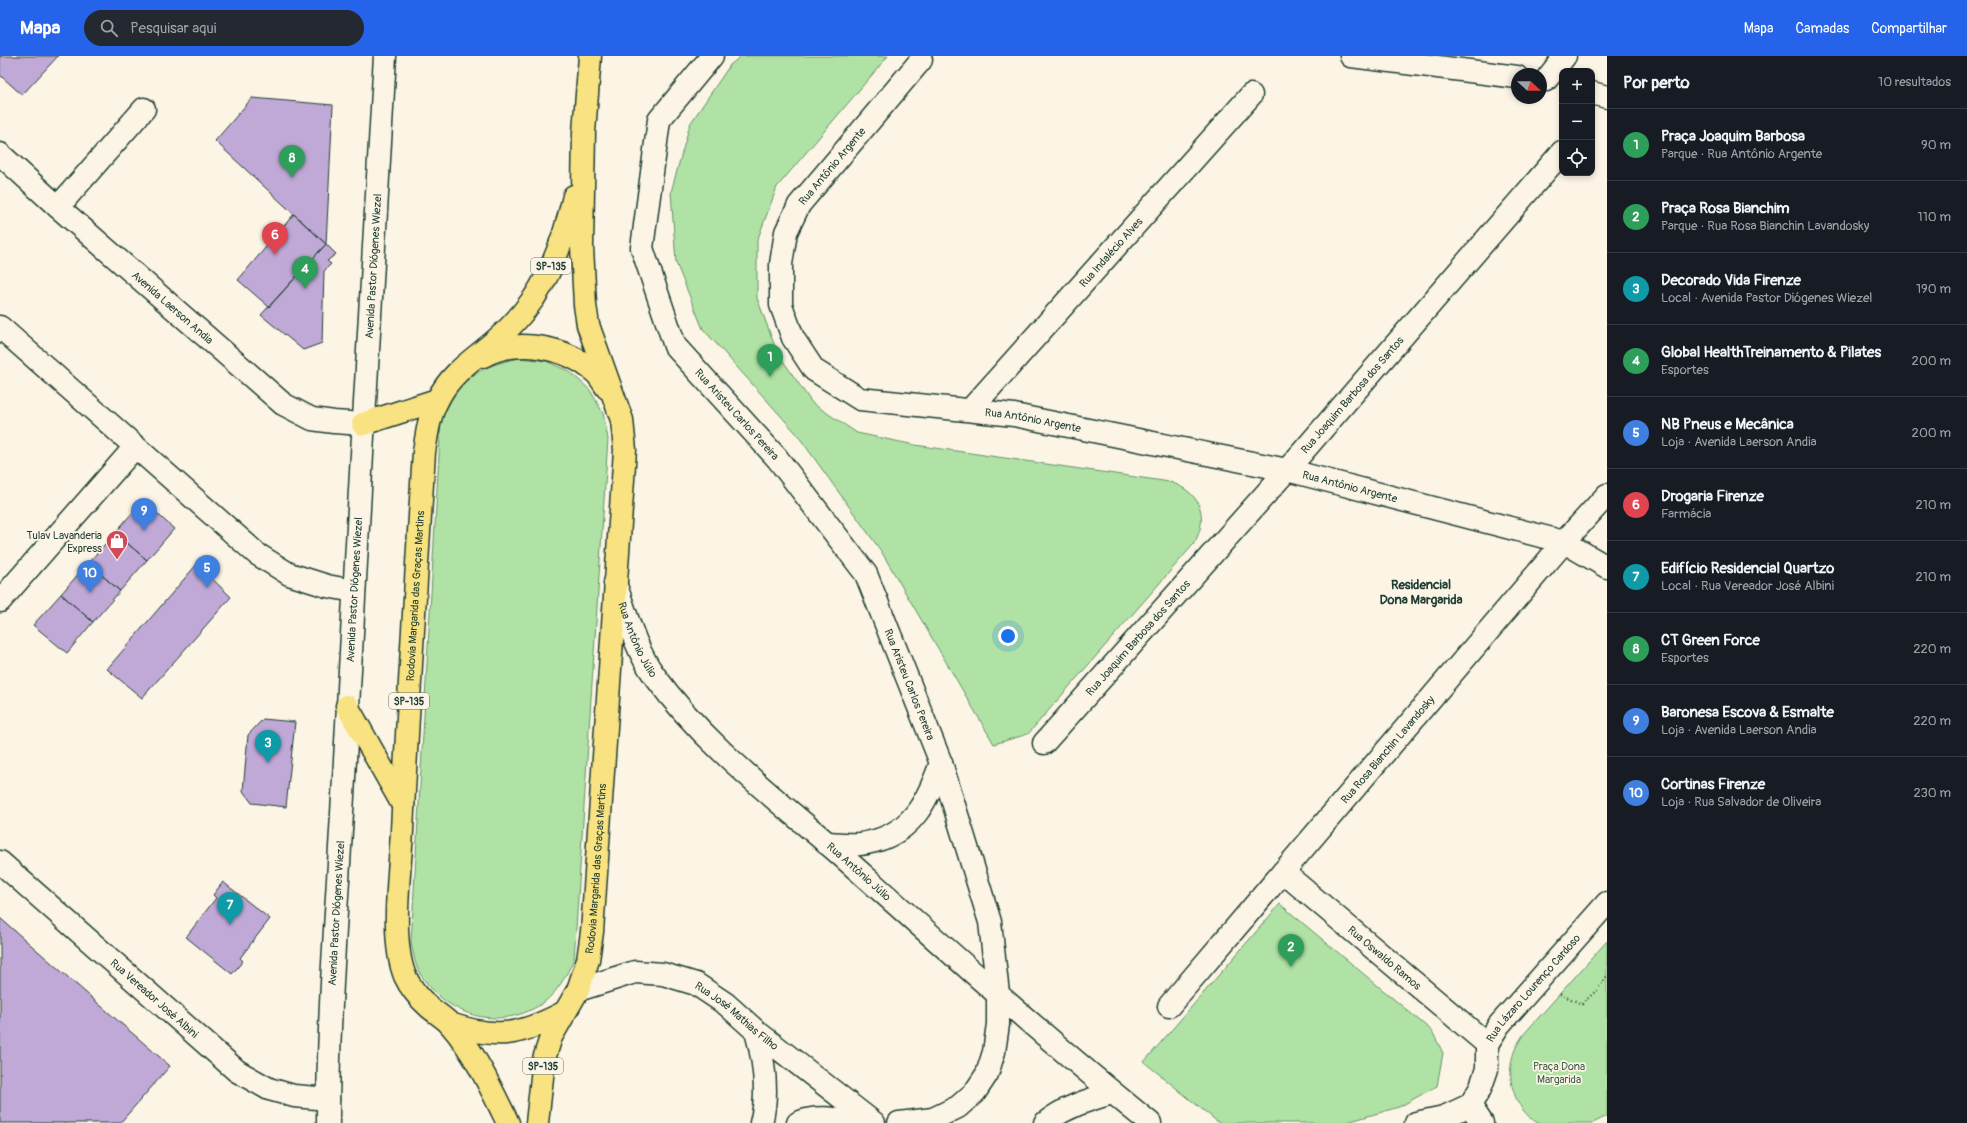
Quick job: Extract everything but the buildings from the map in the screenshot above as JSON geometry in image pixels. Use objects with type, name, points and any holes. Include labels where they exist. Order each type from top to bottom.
[{"type":"main road","name":"Rodovia Margarida das Graças Martins","points":[[508,1123],[492,1090],[450,1024],[429,1006],[414,990],[406,977],[400,957],[397,932],[403,805],[424,452],[429,422],[437,400],[447,383],[461,368],[498,338],[512,323],[534,299],[547,275],[568,223],[575,196],[584,132],[590,56]]},
{"type":"main road","name":"Rodovia Margarida das Graças Martins","points":[[537,1123],[544,1060],[551,1037],[563,1013],[578,990],[588,960],[592,932],[625,450],[622,420],[588,325],[585,305],[582,247],[584,132]]},
{"type":"main road","points":[[461,368],[485,355],[504,348],[526,346],[547,349],[568,356],[597,374],[615,399]]},
{"type":"main road","points":[[363,424],[437,400]]},
{"type":"main road","points":[[347,706],[403,805]]},
{"type":"main road","points":[[450,1024],[471,1031],[490,1034],[508,1033],[525,1031],[563,1013]]},
{"type":"street","name":"Avenida Pastor Diógenes Wiezel","points":[[328,1123],[347,706],[363,424],[371,326],[385,56]]},
{"type":"street","name":"Rua Aristeu Carlos Pereira","points":[[712,56],[659,120],[642,248],[675,346],[777,458],[866,574],[941,764],[990,922],[998,994],[998,1024],[994,1052],[987,1074],[975,1092],[958,1108],[933,1120],[899,1123]]},
{"type":"street","points":[[1351,56],[1511,76]]},
{"type":"street","points":[[1550,82],[1565,56]]},
{"type":"street","name":"Rua Antônio Argente","points":[[921,60],[799,205],[786,232],[781,264],[781,305],[793,338],[814,370],[860,398],[971,409],[1014,415],[1287,470],[1564,542],[1607,567]]},
{"type":"street","points":[[1595,94],[1607,97]]},
{"type":"street","name":"Rua Indalécio Alves","points":[[971,409],[1250,95]]},
{"type":"street","points":[[58,207],[144,109]]},
{"type":"street","name":"Avenida Laerson Andia","points":[[0,154],[58,207],[283,404],[312,419],[363,424]]},
{"type":"street","name":"Rua Joaquim Barbosa dos Santos","points":[[1044,743],[1287,470],[1559,155]]},
{"type":"street","points":[[0,327],[257,554],[289,574],[327,586],[354,591]]},
{"type":"street","points":[[0,601],[135,447]]},
{"type":"street","name":"Rua Rosa Bianchin Lavandosky","points":[[1169,1006],[1564,542],[1607,495]]},
{"type":"street","name":"Rua Antônio Júlio","points":[[616,583],[639,647],[652,673],[677,706],[705,737],[751,779],[826,842],[1112,1093],[1150,1123]]},
{"type":"street","points":[[826,842],[862,844],[885,838],[905,827],[920,810],[932,789],[941,764]]},
{"type":"street","name":"Rua Vereador José Albini","points":[[0,862],[238,1071],[269,1089],[294,1096],[328,1099]]},
{"type":"street","name":"Rua Oswaldo Ramos","points":[[1283,872],[1487,1044]]},
{"type":"street","name":"Rua Lázaro Lourenço Cardoso","points":[[1470,1105],[1480,1089],[1487,1069],[1487,1044],[1499,1025],[1607,903]]},
{"type":"street","name":"Rua José Mathias Filho","points":[[578,990],[635,972],[663,974],[696,984],[726,1004],[756,1031],[874,1123]]},
{"type":"street","points":[[756,1031],[764,1061],[765,1087],[760,1123]]},
{"type":"street","points":[[1045,1123],[1057,1113],[1085,1101],[1112,1093]]},
{"type":"street","points":[[1416,1123],[1444,1117],[1470,1105],[1482,1123]]},
{"type":"street","points":[[798,1123],[806,1119],[831,1118],[861,1123]]},
{"type":"path","points":[[1536,982],[1582,1004],[1598,990],[1607,976]]},
{"type":"green space","points":[[741,56],[888,56],[777,187],[757,241],[757,298],[777,352],[812,403],[857,433],[915,445],[1170,482],[1181,486],[1189,492],[1200,507],[1201,525],[1193,545],[1028,734],[994,744],[881,551],[796,433],[703,329],[676,263],[671,192],[690,124],[730,65]]},
{"type":"green space","points":[[520,358],[546,361],[570,372],[590,390],[603,413],[608,439],[574,959],[556,990],[546,1001],[523,1013],[506,1017],[489,1018],[473,1015],[457,1008],[443,999],[430,987],[419,972],[411,943],[441,420],[455,394],[471,377],[491,366]]},
{"type":"green space","points":[[1280,904],[1432,1031],[1443,1053],[1437,1086],[1399,1107],[1344,1123],[1219,1123],[1144,1062]]},
{"type":"green space","name":"Praça Dona Margarida","points":[[1607,941],[1607,1116],[1593,1123],[1538,1123],[1523,1110],[1517,1101],[1514,1092],[1511,1082],[1511,1061],[1515,1050],[1523,1035]]},
{"type":"place","name":"CT Green Force","points":[[292,178]]},
{"type":"place","name":"Drogaria Firenze","points":[[275,255]]},
{"type":"place","name":"Global HealthTreinamento & Pilates","points":[[305,289]]},
{"type":"place","name":"Praça Joaquim Barbosa","points":[[770,377]]},
{"type":"place","name":"Baronesa Escova & Esmalte","points":[[144,531]]},
{"type":"place","name":"Tulav Lavanderia Express","points":[[117,560]]},
{"type":"place","name":"NB Pneus e Mecânica","points":[[207,588]]},
{"type":"place","name":"Cortinas Firenze","points":[[90,593]]},
{"type":"place","name":"Decorado Vida Firenze","points":[[268,763]]},
{"type":"place","name":"Edifício Residencial Quartzo","points":[[230,925]]},
{"type":"place","name":"Praça Rosa Bianchim","points":[[1291,967]]},
{"type":"district","name":"Residencial Dona Margarida","points":[[1421,592]]}]
